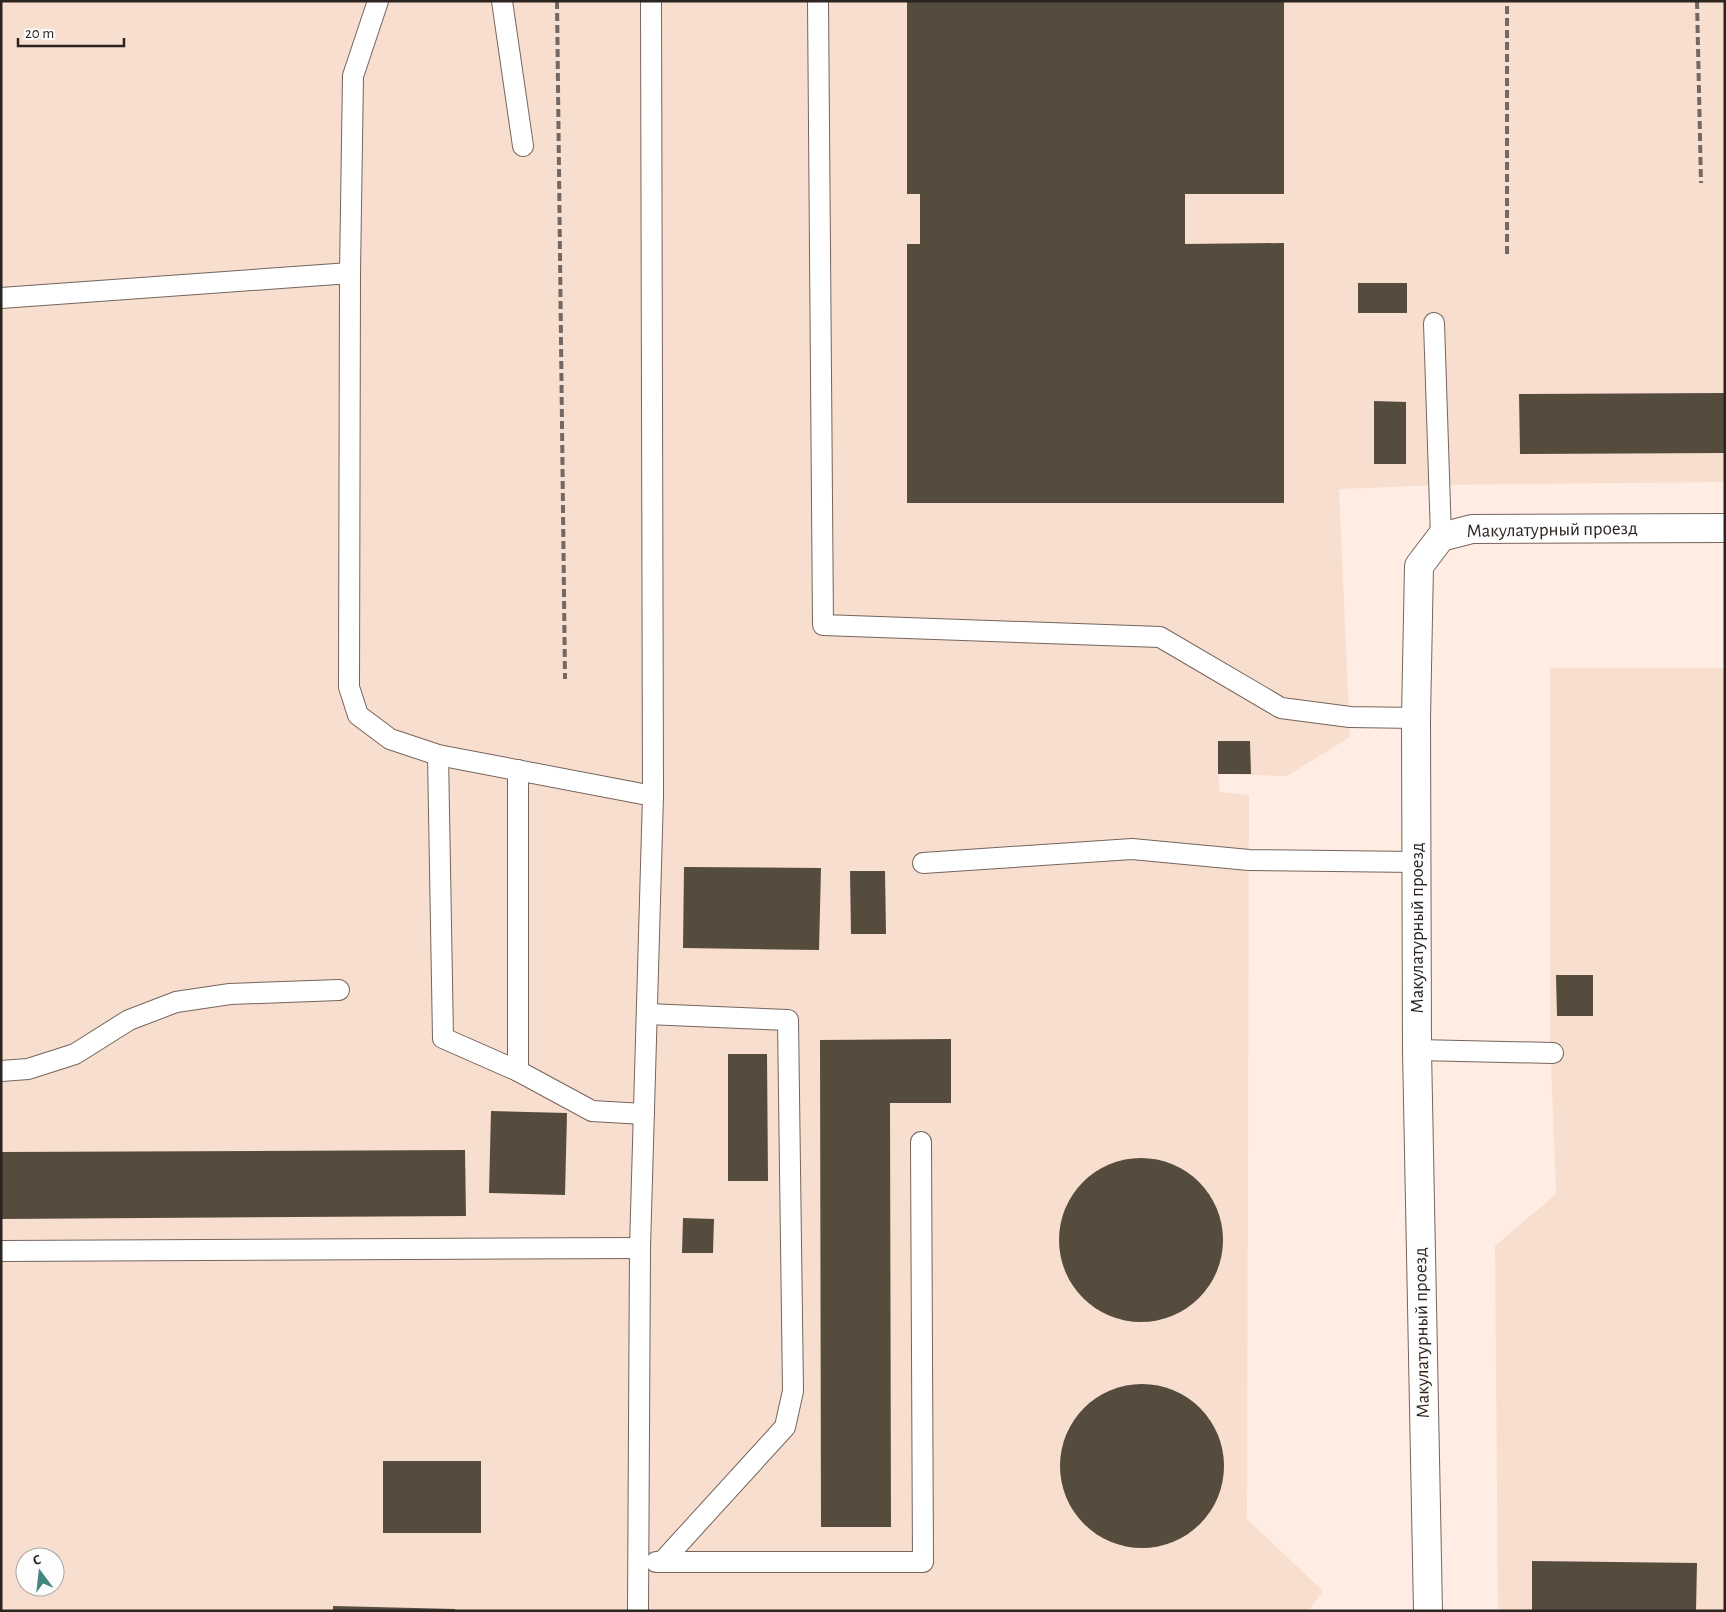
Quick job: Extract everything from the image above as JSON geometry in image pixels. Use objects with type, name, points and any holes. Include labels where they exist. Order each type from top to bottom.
[{"type":"street","name":"Макулатурный проезд","points":[[1428,1611],[1417,1050],[1416,718],[1419,566],[1441,537],[1472,529],[1725,528]]},
{"type":"lane","points":[[378,1],[353,76],[350,273],[349,687],[358,715],[390,739],[438,755],[653,796]]},
{"type":"lane","points":[[502,1],[523,146]]},
{"type":"lane","points":[[638,1611],[640,1248],[653,796],[651,1]]},
{"type":"lane","points":[[818,1],[823,625],[1160,637],[1281,708],[1350,717],[1416,718]]},
{"type":"lane","points":[[1,298],[350,273]]},
{"type":"lane","points":[[1434,323],[1441,537]]},
{"type":"lane","points":[[438,755],[442,1038],[518,1071],[592,1111],[644,1114]]},
{"type":"lane","points":[[518,770],[518,1071]]},
{"type":"lane","points":[[923,863],[1132,849],[1249,860],[1416,862]]},
{"type":"lane","points":[[1,1071],[28,1069],[75,1054],[129,1020],[176,1002],[230,994],[339,990]]},
{"type":"lane","points":[[647,1014],[788,1020],[793,1392],[785,1427],[662,1562]]},
{"type":"lane","points":[[1417,1050],[1553,1053]]},
{"type":"lane","points":[[638,1562],[923,1562],[921,1142]]},
{"type":"lane","points":[[1,1250],[640,1248]]},
{"type":"shaded area","points":[[1,1],[1725,1],[1725,482],[1439,485],[1339,489],[1350,737],[1287,776],[1218,774],[1220,792],[1249,795],[1247,1519],[1323,1591],[1308,1611],[1,1611]]},
{"type":"shaded area","points":[[1550,668],[1725,668],[1725,1611],[1498,1611],[1495,1246],[1556,1194],[1550,1038]]},
{"type":"building","points":[[907,1],[1284,1],[1284,194],[1185,194],[1185,244],[1284,243],[1284,503],[907,503],[907,244],[920,244],[920,194],[907,194]]},
{"type":"building","points":[[1358,283],[1407,283],[1407,313],[1358,313]]},
{"type":"building","points":[[1725,393],[1725,453],[1520,454],[1519,394]]},
{"type":"building","points":[[1374,401],[1406,402],[1406,464],[1374,464]]},
{"type":"building","points":[[1218,741],[1250,741],[1251,774],[1218,774]]},
{"type":"building","points":[[684,867],[821,868],[819,950],[683,948]]},
{"type":"building","points":[[850,871],[885,871],[886,934],[851,934]]},
{"type":"building","points":[[1556,975],[1593,975],[1593,1016],[1557,1016]]},
{"type":"building","points":[[951,1039],[951,1103],[890,1103],[891,1527],[821,1527],[820,1040]]},
{"type":"building","points":[[728,1054],[767,1054],[768,1181],[728,1181]]},
{"type":"building","points":[[491,1111],[567,1113],[565,1195],[489,1193]]},
{"type":"building","points":[[465,1150],[466,1216],[1,1219],[1,1152]]},
{"type":"building","points":[[1149,1158],[1172,1164],[1187,1172],[1199,1182],[1209,1194],[1220,1216],[1223,1240],[1220,1264],[1209,1286],[1199,1298],[1187,1308],[1165,1319],[1133,1322],[1117,1319],[1095,1308],[1073,1286],[1062,1264],[1059,1232],[1062,1216],[1073,1194],[1095,1172],[1117,1161]]},
{"type":"building","points":[[683,1218],[714,1219],[713,1253],[682,1253]]},
{"type":"building","points":[[1150,1384],[1173,1390],[1188,1398],[1200,1408],[1210,1420],[1221,1442],[1224,1466],[1221,1490],[1210,1512],[1200,1524],[1188,1534],[1166,1545],[1134,1548],[1118,1545],[1096,1534],[1074,1512],[1063,1490],[1060,1458],[1063,1442],[1074,1420],[1096,1398],[1118,1387]]},
{"type":"building","points":[[383,1461],[481,1461],[481,1533],[383,1533]]},
{"type":"building","points":[[1532,1561],[1697,1563],[1696,1611],[1532,1611]]},
{"type":"building","points":[[333,1606],[455,1609],[455,1611],[333,1611]]},
{"type":"railway","points":[[557,1],[565,679]]},
{"type":"railway","points":[[1507,1],[1507,254]]},
{"type":"railway","points":[[1697,1],[1701,183]]}]
